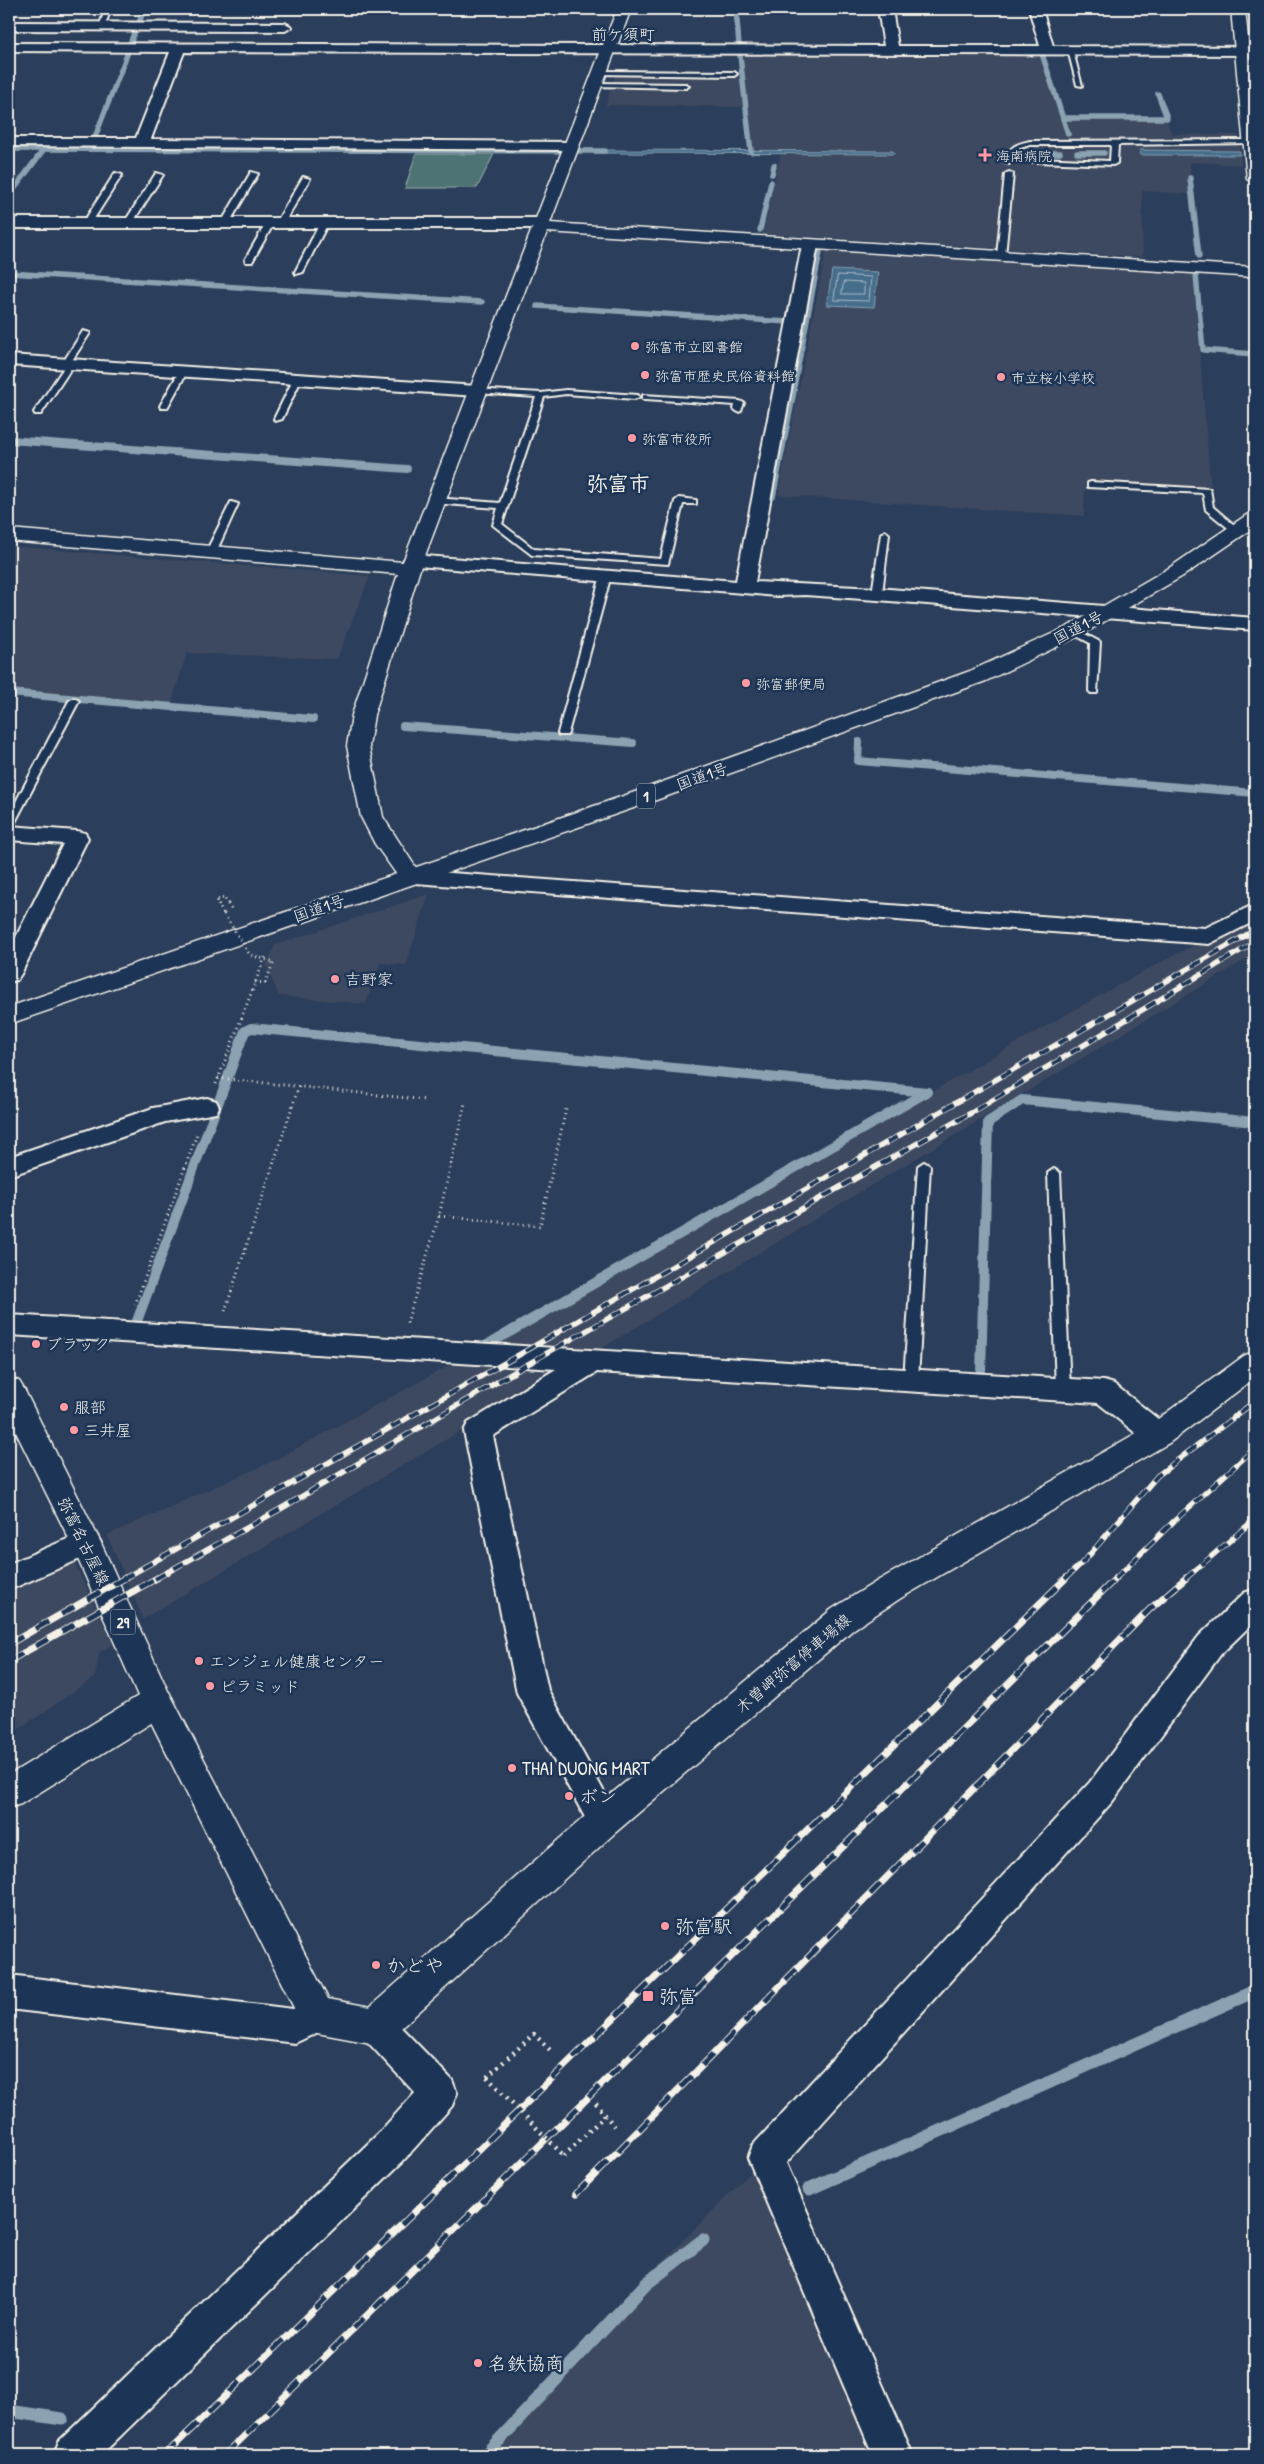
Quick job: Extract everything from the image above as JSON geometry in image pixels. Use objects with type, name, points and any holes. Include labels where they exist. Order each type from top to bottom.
[{"type":"main road","points":[[410,877],[387,844],[372,817],[358,746],[363,715],[411,565],[624,9]]},
{"type":"main road","points":[[1238,9],[1248,51],[1251,142],[1255,178]]},
{"type":"main road","points":[[540,225],[810,245],[1255,272]]},
{"type":"main road","name":"国道1号","points":[[9,1016],[640,798],[978,676],[1074,631],[1176,572],[1255,518]]},
{"type":"main road","points":[[9,535],[211,552],[411,565]]},
{"type":"main road","name":"木曽岬弥富停車場線","points":[[376,2026],[604,1821],[844,1619],[890,1589],[1158,1435],[1255,1362]]},
{"type":"main road","name":"弥富名古屋線","points":[[9,1389],[86,1543],[121,1618],[156,1702],[317,2015]]},
{"type":"main road","points":[[9,1793],[156,1702]]},
{"type":"main road","points":[[317,2015],[376,2026]]},
{"type":"street","points":[[885,9],[892,50]]},
{"type":"street","points":[[1036,9],[1048,51]]},
{"type":"street","points":[[9,26],[286,22],[278,50]]},
{"type":"street","points":[[9,48],[1248,51]]},
{"type":"street","points":[[142,143],[178,49]]},
{"type":"street","points":[[9,142],[569,150]]},
{"type":"street","points":[[9,223],[540,225]]},
{"type":"street","points":[[744,587],[810,245]]},
{"type":"street","points":[[9,360],[477,391]]},
{"type":"street","points":[[411,565],[606,575],[744,587],[877,594],[1255,624]]},
{"type":"street","points":[[9,833],[77,838],[9,974]]},
{"type":"street","points":[[410,877],[1209,936],[1255,911]]},
{"type":"street","points":[[9,1167],[162,1114],[207,1107]]},
{"type":"street","points":[[9,1325],[1104,1392],[1158,1435]]},
{"type":"street","points":[[592,1361],[478,1431],[533,1693],[604,1821]]},
{"type":"street","points":[[9,1577],[86,1543]]},
{"type":"street","points":[[893,2455],[766,2158],[1101,1792],[1210,1645],[1255,1602]]},
{"type":"street","points":[[9,1992],[295,2026],[317,2015]]},
{"type":"street","points":[[73,2455],[390,2148],[439,2093],[376,2026]]},
{"type":"lane","points":[[101,26],[108,9]]},
{"type":"lane","points":[[1070,51],[1080,85]]},
{"type":"lane","points":[[596,79],[734,74]]},
{"type":"lane","points":[[596,79],[686,86]]},
{"type":"lane","points":[[1115,142],[1113,163],[1010,160],[1010,151],[1015,146],[1030,143],[1115,142],[1251,142]]},
{"type":"lane","points":[[225,223],[254,174]]},
{"type":"lane","points":[[1001,256],[1008,174]]},
{"type":"lane","points":[[88,223],[118,175]]},
{"type":"lane","points":[[128,223],[159,175]]},
{"type":"lane","points":[[249,260],[306,179]]},
{"type":"lane","points":[[299,272],[324,223]]},
{"type":"lane","points":[[38,412],[86,333]]},
{"type":"lane","points":[[164,406],[183,372]]},
{"type":"lane","points":[[278,419],[297,380]]},
{"type":"lane","points":[[477,391],[540,395],[566,392],[636,397]]},
{"type":"lane","points":[[540,395],[497,525],[532,552],[665,562],[680,502],[693,502]]},
{"type":"lane","points":[[646,397],[740,403],[738,409]]},
{"type":"lane","points":[[1091,485],[1207,491],[1209,508],[1236,530]]},
{"type":"lane","points":[[436,501],[503,506]]},
{"type":"lane","points":[[211,552],[234,504]]},
{"type":"lane","points":[[877,594],[885,534]]},
{"type":"lane","points":[[563,733],[606,575]]},
{"type":"lane","points":[[1074,631],[1095,642],[1094,691]]},
{"type":"lane","points":[[9,824],[74,701]]},
{"type":"lane","points":[[911,1380],[924,1166]]},
{"type":"lane","points":[[1054,1173],[1063,1389]]},
{"type":"path","points":[[233,912],[224,898],[216,900],[250,955],[274,962],[265,983],[256,982]]},
{"type":"path","points":[[126,1331],[207,1107],[266,954]]},
{"type":"path","points":[[218,1078],[426,1100]]},
{"type":"path","points":[[217,1337],[299,1086]]},
{"type":"path","points":[[399,1348],[439,1216],[465,1103]]},
{"type":"path","points":[[439,1216],[540,1226],[566,1109]]},
{"type":"path","points":[[551,2051],[534,2034],[487,2077],[564,2156],[606,2114]]},
{"type":"path","points":[[596,2103],[617,2130]]},
{"type":"shaded area","name":"海南病院","points":[[743,55],[1046,55],[1066,118],[1167,120],[1171,134],[1238,135],[1240,150],[1138,150],[1140,155],[1240,156],[1241,165],[1190,162],[1191,194],[1142,191],[1143,257],[763,234],[781,151],[752,151],[749,107],[606,105],[615,76],[745,77]]},
{"type":"shaded area","name":"市立桜小学校","points":[[826,250],[1193,273],[1211,490],[1085,482],[1084,516],[778,495]]},
{"type":"shaded area","points":[[9,546],[370,576],[337,659],[187,653],[171,705],[9,691]]},
{"type":"shaded area","points":[[429,894],[406,965],[380,963],[366,1004],[279,996],[266,965],[275,945]]},
{"type":"shaded area","points":[[1255,917],[1255,954],[592,1354],[486,1348],[1095,998],[1176,954],[1218,934],[1224,934]]},
{"type":"shaded area","points":[[461,1359],[569,1367],[143,1619],[107,1535],[273,1461]]},
{"type":"shaded area","points":[[73,1560],[113,1644],[99,1653],[95,1677],[9,1736],[9,1589]]},
{"type":"shaded area","points":[[753,2170],[879,2455],[478,2455],[654,2270]]},
{"type":"green space","points":[[416,154],[494,154],[477,188],[405,188]]},
{"type":"water","points":[[592,150],[893,151],[894,154],[591,153]]},
{"type":"water","points":[[1139,150],[1240,151],[1240,155],[1141,155]]},
{"type":"water","points":[[832,270],[878,272],[874,307],[827,305]]},
{"type":"waterway","points":[[139,23],[144,9]]},
{"type":"waterway","points":[[736,9],[739,45]]},
{"type":"waterway","points":[[130,44],[135,30]]},
{"type":"waterway","points":[[95,137],[128,52]]},
{"type":"waterway","points":[[740,56],[751,152]]},
{"type":"waterway","points":[[1043,57],[1068,134]]},
{"type":"waterway","points":[[1063,118],[1167,118],[1158,94]]},
{"type":"waterway","points":[[9,149],[44,149]]},
{"type":"waterway","points":[[9,196],[44,149]]},
{"type":"waterway","points":[[44,149],[605,151]]},
{"type":"waterway","points":[[1030,153],[1060,153]]},
{"type":"waterway","points":[[1077,153],[1104,153]]},
{"type":"waterway","points":[[772,174],[774,165]]},
{"type":"waterway","points":[[1190,178],[1199,256]]},
{"type":"waterway","points":[[760,230],[771,182]]},
{"type":"waterway","points":[[793,392],[820,252]]},
{"type":"waterway","points":[[9,273],[482,302]]},
{"type":"waterway","points":[[1196,275],[1203,350],[1254,354]]},
{"type":"waterway","points":[[537,306],[789,322]]},
{"type":"waterway","points":[[772,496],[793,390]]},
{"type":"waterway","points":[[9,440],[407,469]]},
{"type":"waterway","points":[[9,693],[313,719]]},
{"type":"waterway","points":[[403,726],[633,743]]},
{"type":"waterway","points":[[859,742],[858,761],[1255,793]]},
{"type":"waterway","points":[[137,1321],[245,1031],[251,1028],[927,1092],[487,1345]]},
{"type":"waterway","points":[[981,1373],[988,1122],[1022,1100],[1255,1122]]},
{"type":"waterway","points":[[809,2189],[1255,1991]]},
{"type":"waterway","points":[[485,2455],[646,2284],[703,2240]]},
{"type":"waterway","points":[[9,2411],[62,2419]]},
{"type":"railway","points":[[123,1579],[517,1356],[1255,930]]},
{"type":"railway","points":[[155,1579],[277,1511],[540,1357],[971,1113],[1255,942]]},
{"type":"railway","points":[[1065,1579],[1086,1559],[1157,1476],[1255,1401]]},
{"type":"railway","points":[[1115,1579],[1173,1522],[1255,1448]]},
{"type":"railway","points":[[1185,1579],[1255,1519]]},
{"type":"railway","points":[[9,1644],[125,1578]]},
{"type":"railway","points":[[9,1661],[157,1578]]},
{"type":"railway","points":[[165,2455],[1066,1578]]},
{"type":"railway","points":[[225,2455],[1116,1578]]},
{"type":"railway","points":[[576,2194],[1150,1609],[1186,1578]]},
{"type":"place","name":"海南病院","points":[[985,155]]},
{"type":"place","name":"弥富市立図書館","points":[[635,346]]},
{"type":"place","name":"弥富市歴史民俗資料館","points":[[645,375]]},
{"type":"place","name":"市立桜小学校","points":[[1001,377]]},
{"type":"place","name":"弥富市役所","points":[[632,438]]},
{"type":"place","name":"弥富郵便局","points":[[746,683]]},
{"type":"place","name":"吉野家","points":[[335,979]]},
{"type":"place","name":"ブラック","points":[[36,1344]]},
{"type":"place","name":"服部","points":[[64,1407]]},
{"type":"place","name":"三井屋","points":[[74,1430]]},
{"type":"place","name":"エンジェル健康センター","points":[[199,1661]]},
{"type":"place","name":"ピラミッド","points":[[210,1686]]},
{"type":"place","name":"THAI DUONG MART","points":[[512,1768]]},
{"type":"place","name":"ボン","points":[[569,1796]]},
{"type":"place","name":"弥富駅","points":[[665,1926]]},
{"type":"place","name":"かどや","points":[[376,1965]]},
{"type":"place","name":"弥富","points":[[648,1996]]},
{"type":"place","name":"名鉄協商","points":[[478,2363]]},
{"type":"district","name":"前ケ須町","points":[[623,34]]},
{"type":"district","name":"弥富市","points":[[618,483]]}]
